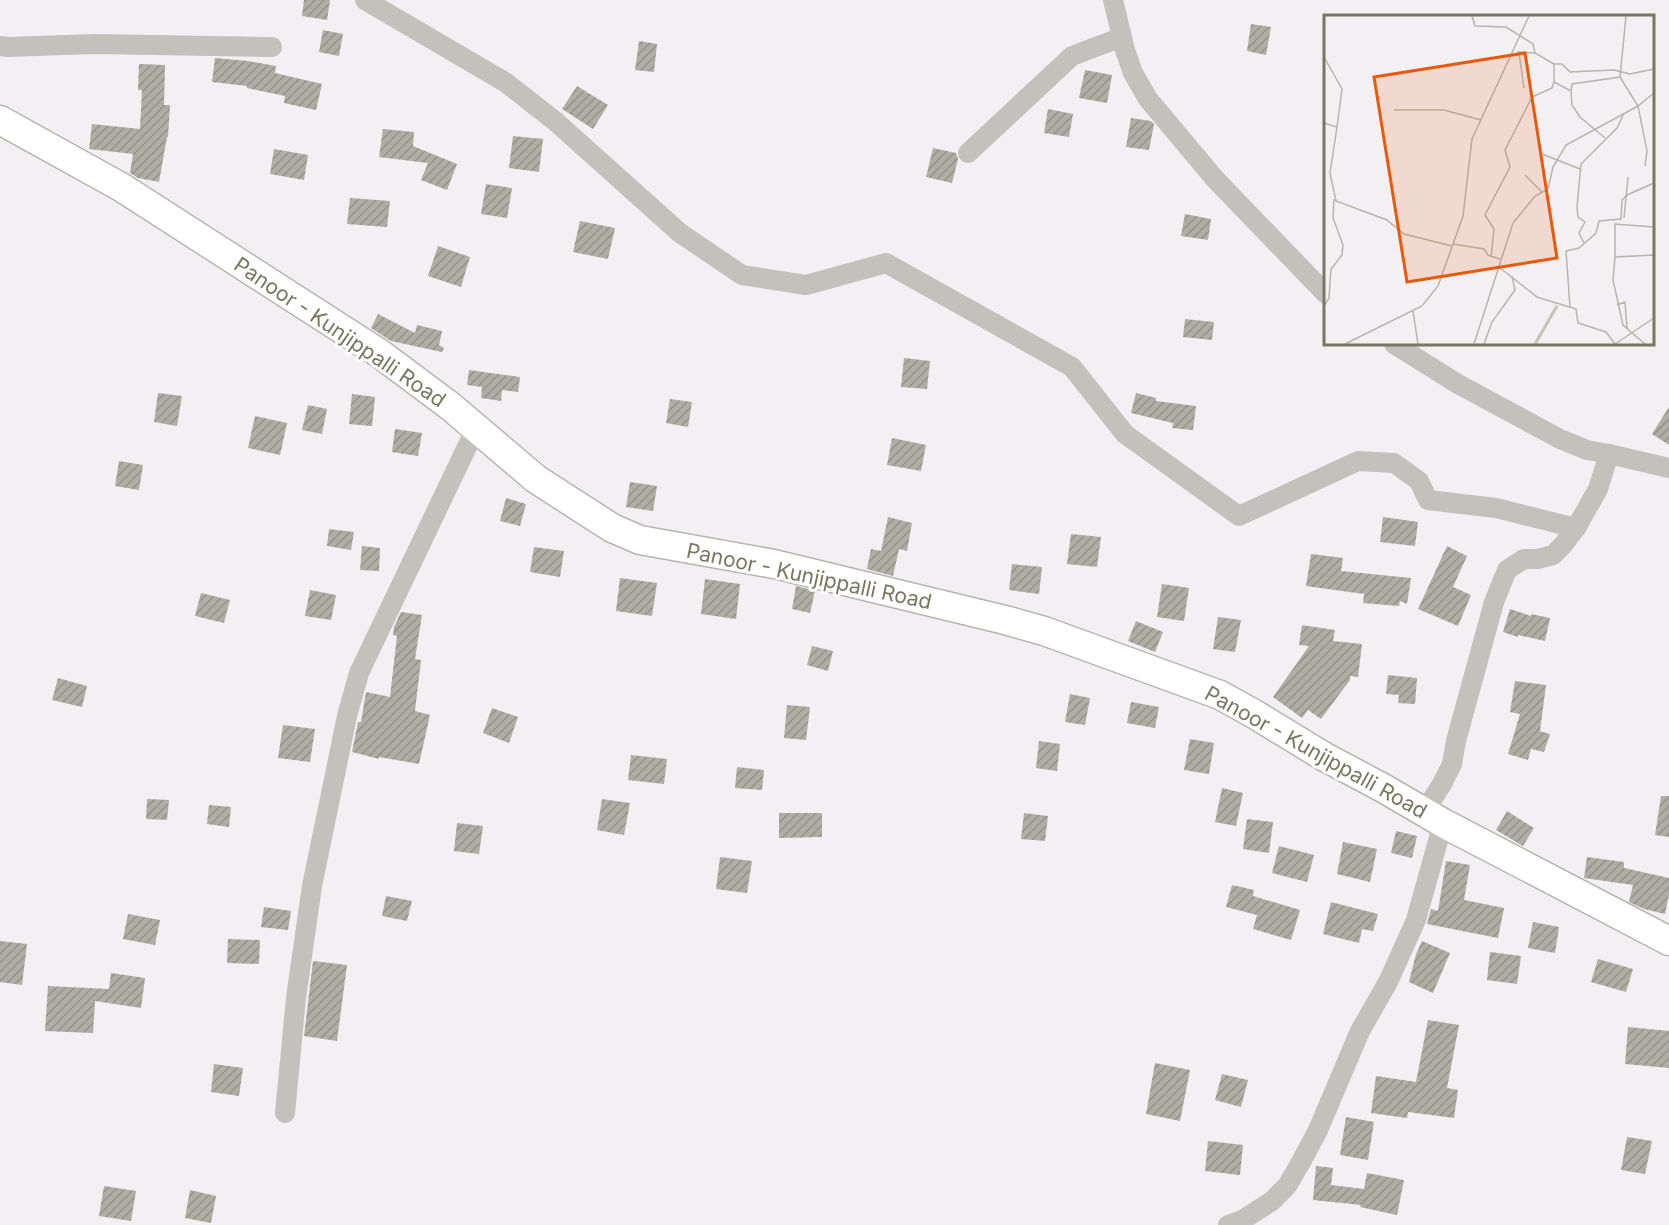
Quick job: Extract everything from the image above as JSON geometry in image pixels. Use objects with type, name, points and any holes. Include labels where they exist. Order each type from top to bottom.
[{"type":"main road","name":"Panoor - Kunjippalli Road","points":[[0,120],[121,187],[379,353],[450,406],[536,479],[612,528],[640,540],[774,564],[1005,620],[1044,631],[1220,695],[1433,818],[1669,941]]},
{"type":"street","points":[[365,0],[506,82],[555,121],[680,233],[742,275],[806,285],[886,263],[1072,368],[1125,434],[1239,516],[1358,461],[1394,463],[1419,481],[1428,500],[1496,508],[1576,528]]},
{"type":"street","points":[[1113,0],[1133,73],[1148,99],[1215,179],[1324,292]]},
{"type":"street","points":[[968,153],[1072,56],[1122,37]]},
{"type":"street","points":[[0,46],[94,44],[272,47]]},
{"type":"street","points":[[1396,345],[1458,384],[1560,439],[1587,450],[1669,468]]},
{"type":"street","points":[[285,1113],[296,998],[312,886],[347,716],[359,673],[476,428]]},
{"type":"street","points":[[1228,1225],[1244,1219],[1272,1201],[1287,1186],[1318,1130],[1360,1031],[1388,982],[1416,920],[1433,818],[1442,784],[1452,764],[1456,741],[1494,602],[1507,570],[1524,559],[1538,559],[1553,555],[1576,528],[1598,489],[1609,454]]},
{"type":"building","points":[[304,0],[330,0],[327,20],[302,16]]},
{"type":"building","points":[[1251,24],[1271,27],[1266,55],[1247,51]]},
{"type":"building","points":[[323,30],[343,34],[339,56],[319,52]]},
{"type":"building","points":[[639,41],[657,44],[654,72],[635,70]]},
{"type":"building","points":[[215,58],[276,66],[275,73],[322,84],[316,110],[284,103],[285,96],[247,88],[247,86],[212,82]]},
{"type":"building","points":[[139,64],[165,65],[164,105],[170,105],[168,137],[159,182],[138,178],[130,173],[133,154],[89,149],[92,124],[140,129],[142,90],[138,90]]},
{"type":"building","points":[[1085,70],[1112,75],[1107,103],[1079,98]]},
{"type":"building","points":[[577,86],[608,105],[593,129],[562,109]]},
{"type":"building","points":[[1048,109],[1073,114],[1069,137],[1044,133]]},
{"type":"building","points":[[1131,118],[1151,121],[1154,124],[1149,150],[1126,147]]},
{"type":"building","points":[[383,129],[414,132],[413,146],[457,164],[447,190],[421,180],[428,163],[379,157]]},
{"type":"building","points":[[513,136],[543,139],[539,172],[509,168]]},
{"type":"building","points":[[933,148],[956,153],[958,159],[952,183],[926,177]]},
{"type":"building","points":[[274,149],[308,155],[304,180],[270,174]]},
{"type":"building","points":[[486,184],[512,188],[507,218],[481,214]]},
{"type":"building","points":[[350,198],[390,201],[387,227],[347,224]]},
{"type":"building","points":[[1185,214],[1211,219],[1208,240],[1181,236]]},
{"type":"building","points":[[580,221],[615,228],[608,259],[573,252]]},
{"type":"building","points":[[438,246],[470,257],[461,287],[428,276]]},
{"type":"building","points":[[378,314],[415,333],[417,325],[442,331],[439,345],[444,348],[442,352],[391,341],[371,328]]},
{"type":"building","points":[[1185,319],[1214,322],[1212,340],[1183,337]]},
{"type":"building","points":[[904,358],[930,361],[927,389],[901,387]]},
{"type":"building","points":[[469,370],[520,377],[518,392],[502,390],[501,401],[481,398],[482,387],[467,385]]},
{"type":"building","points":[[158,393],[182,396],[177,426],[154,422]]},
{"type":"building","points":[[1136,393],[1156,398],[1156,401],[1196,406],[1193,430],[1172,428],[1173,423],[1131,413]]},
{"type":"building","points":[[352,394],[375,397],[372,426],[349,424]]},
{"type":"building","points":[[670,399],[692,402],[688,427],[666,423]]},
{"type":"building","points":[[308,405],[327,409],[322,434],[302,430]]},
{"type":"building","points":[[1669,407],[1669,445],[1652,434]]},
{"type":"building","points":[[255,416],[287,423],[280,455],[248,448]]},
{"type":"building","points":[[395,429],[422,433],[418,456],[392,452]]},
{"type":"building","points":[[892,438],[926,445],[921,471],[887,465]]},
{"type":"building","points":[[119,461],[143,465],[139,490],[115,486]]},
{"type":"building","points":[[630,482],[657,486],[653,511],[626,507]]},
{"type":"building","points":[[506,498],[526,504],[520,526],[500,521]]},
{"type":"building","points":[[888,517],[912,523],[907,551],[899,549],[893,576],[867,569],[871,549],[881,551]]},
{"type":"building","points":[[1383,517],[1418,522],[1415,546],[1380,542]]},
{"type":"building","points":[[329,529],[354,532],[351,550],[327,546]]},
{"type":"building","points":[[1071,534],[1101,537],[1097,567],[1067,564]]},
{"type":"building","points":[[362,546],[380,548],[379,571],[360,570]]},
{"type":"building","points":[[1447,546],[1467,556],[1453,587],[1471,595],[1458,626],[1418,609]]},
{"type":"building","points":[[534,547],[564,551],[560,577],[530,572]]},
{"type":"building","points":[[1311,554],[1343,558],[1341,571],[1411,578],[1407,604],[1400,601],[1399,606],[1363,603],[1364,594],[1306,586]]},
{"type":"building","points":[[1012,564],[1042,567],[1039,594],[1009,590]]},
{"type":"building","points":[[620,578],[657,583],[652,616],[616,611]]},
{"type":"building","points":[[705,579],[740,584],[736,619],[701,614]]},
{"type":"building","points":[[1162,584],[1189,588],[1184,621],[1157,617]]},
{"type":"building","points":[[796,586],[815,591],[810,613],[792,609]]},
{"type":"building","points":[[310,590],[336,595],[331,620],[305,616]]},
{"type":"building","points":[[201,593],[230,600],[224,623],[195,616]]},
{"type":"building","points":[[1510,609],[1531,616],[1531,614],[1550,618],[1545,641],[1503,632]]},
{"type":"building","points":[[401,612],[422,615],[415,659],[421,660],[415,711],[430,715],[419,764],[379,757],[379,759],[352,752],[358,722],[361,722],[366,692],[390,697],[397,636],[393,635],[394,627]]},
{"type":"building","points":[[1218,617],[1241,620],[1235,652],[1213,649]]},
{"type":"building","points":[[1136,621],[1163,632],[1155,652],[1128,641]]},
{"type":"building","points":[[1302,625],[1335,630],[1333,641],[1362,644],[1358,677],[1350,676],[1350,680],[1321,719],[1308,710],[1302,718],[1273,697],[1309,646],[1299,645]]},
{"type":"building","points":[[812,646],[833,651],[828,671],[807,665]]},
{"type":"building","points":[[1388,675],[1417,678],[1415,704],[1398,703],[1399,695],[1386,694]]},
{"type":"building","points":[[58,678],[87,686],[82,707],[52,700]]},
{"type":"building","points":[[1515,681],[1546,685],[1540,731],[1550,734],[1544,752],[1531,749],[1528,760],[1508,754],[1520,714],[1510,712]]},
{"type":"building","points":[[1070,694],[1090,698],[1085,725],[1065,722]]},
{"type":"building","points":[[1131,702],[1159,707],[1155,728],[1127,723]]},
{"type":"building","points":[[787,705],[810,707],[806,740],[784,738]]},
{"type":"building","points":[[492,708],[518,717],[509,743],[483,733]]},
{"type":"building","points":[[283,725],[315,729],[310,762],[278,758]]},
{"type":"building","points":[[1190,739],[1214,743],[1209,774],[1184,770]]},
{"type":"building","points":[[1039,741],[1060,744],[1057,771],[1036,768]]},
{"type":"building","points":[[631,755],[667,759],[664,784],[628,780]]},
{"type":"building","points":[[737,767],[764,770],[762,790],[735,788]]},
{"type":"building","points":[[1222,788],[1243,793],[1236,826],[1215,822]]},
{"type":"building","points":[[1661,796],[1669,796],[1669,837],[1655,835]]},
{"type":"building","points":[[147,799],[169,800],[167,820],[146,819]]},
{"type":"building","points":[[602,799],[630,803],[624,835],[597,830]]},
{"type":"building","points":[[209,805],[231,807],[229,827],[207,824]]},
{"type":"building","points":[[1507,811],[1534,828],[1523,846],[1496,830]]},
{"type":"building","points":[[779,813],[822,813],[822,837],[779,838]]},
{"type":"building","points":[[1024,813],[1048,816],[1045,841],[1021,839]]},
{"type":"building","points":[[1247,819],[1273,822],[1269,853],[1243,849]]},
{"type":"building","points":[[457,823],[483,826],[479,854],[454,851]]},
{"type":"building","points":[[1396,831],[1417,836],[1412,858],[1391,853]]},
{"type":"building","points":[[1343,842],[1377,849],[1370,882],[1337,874]]},
{"type":"building","points":[[1279,846],[1314,855],[1307,882],[1272,873]]},
{"type":"building","points":[[720,857],[752,861],[747,893],[716,889]]},
{"type":"building","points":[[1587,857],[1624,862],[1624,868],[1669,878],[1669,895],[1665,914],[1644,909],[1629,902],[1633,885],[1584,878]]},
{"type":"building","points":[[1446,861],[1470,865],[1464,900],[1504,908],[1498,938],[1427,924],[1431,909],[1438,911]]},
{"type":"building","points":[[1232,885],[1254,890],[1253,896],[1300,910],[1291,940],[1253,929],[1257,915],[1226,907]]},
{"type":"building","points":[[386,896],[412,901],[407,921],[382,916]]},
{"type":"building","points":[[1331,902],[1378,914],[1373,931],[1362,929],[1359,943],[1323,934]]},
{"type":"building","points":[[264,907],[291,911],[288,930],[261,927]]},
{"type":"building","points":[[128,914],[160,920],[155,945],[123,939]]},
{"type":"building","points":[[1533,922],[1559,927],[1555,953],[1528,948]]},
{"type":"building","points":[[228,939],[260,940],[259,964],[227,963]]},
{"type":"building","points":[[0,941],[27,944],[22,985],[0,982]]},
{"type":"building","points":[[1422,941],[1450,953],[1433,993],[1409,982]]},
{"type":"building","points":[[1490,952],[1521,956],[1517,984],[1487,980]]},
{"type":"building","points":[[1598,959],[1633,969],[1626,992],[1591,982]]},
{"type":"building","points":[[313,961],[347,965],[337,1041],[304,1036]]},
{"type":"building","points":[[111,973],[145,978],[141,1008],[95,1001],[93,1033],[45,1031],[48,986],[109,989]]},
{"type":"building","points":[[1428,1020],[1459,1025],[1447,1088],[1458,1090],[1454,1118],[1408,1112],[1407,1118],[1371,1113],[1376,1076],[1416,1082]]},
{"type":"building","points":[[1628,1027],[1669,1031],[1669,1068],[1625,1064]]},
{"type":"building","points":[[1155,1063],[1190,1070],[1180,1121],[1146,1114]]},
{"type":"building","points":[[214,1064],[243,1068],[239,1096],[211,1092]]},
{"type":"building","points":[[1222,1074],[1248,1080],[1241,1107],[1215,1100]]},
{"type":"building","points":[[1346,1117],[1374,1122],[1368,1160],[1340,1155]]},
{"type":"building","points":[[1627,1137],[1652,1141],[1645,1174],[1621,1170]]},
{"type":"building","points":[[1208,1141],[1243,1145],[1240,1175],[1205,1171]]},
{"type":"building","points":[[1316,1166],[1333,1168],[1331,1185],[1364,1189],[1367,1173],[1404,1180],[1397,1215],[1360,1207],[1361,1205],[1313,1200]]},
{"type":"building","points":[[104,1186],[136,1191],[131,1221],[99,1216]]},
{"type":"building","points":[[190,1190],[216,1196],[211,1223],[185,1218]]}]
